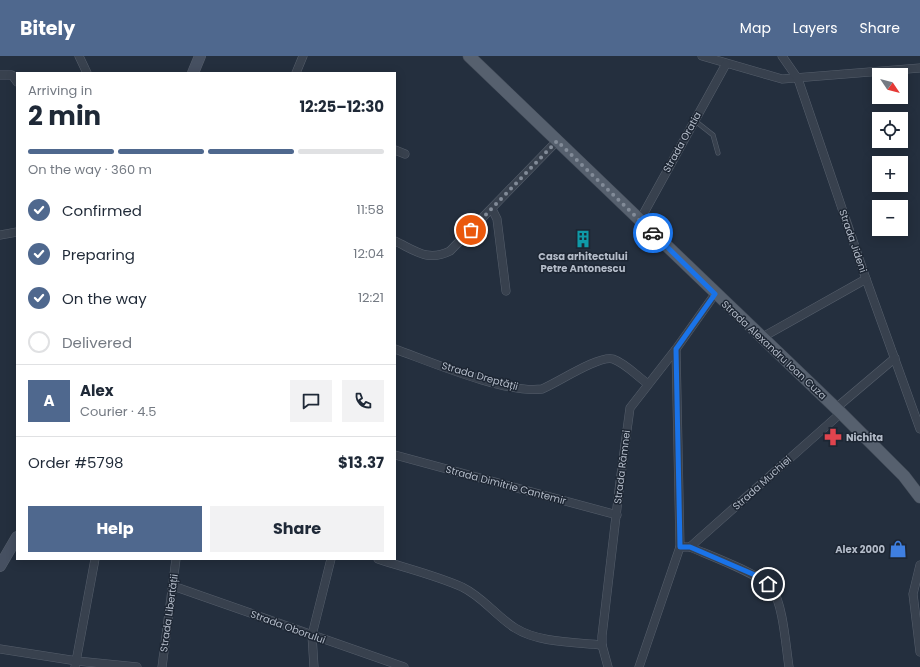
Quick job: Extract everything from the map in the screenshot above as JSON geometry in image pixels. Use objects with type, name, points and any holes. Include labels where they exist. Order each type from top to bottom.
[{"type":"main road","name":"Strada Alexandru Ioan Cuza","points":[[468,56],[838,411],[904,476],[920,497]]},
{"type":"street","points":[[79,56],[87,72]]},
{"type":"street","points":[[193,72],[200,56]]},
{"type":"street","points":[[296,72],[303,56]]},
{"type":"street","points":[[702,56],[770,77],[798,79],[920,68]]},
{"type":"street","name":"Strada Jideni","points":[[782,56],[798,79],[866,279],[920,429]]},
{"type":"street","name":"Strada Oratia","points":[[640,220],[726,64]]},
{"type":"street","points":[[0,75],[12,76],[16,81]]},
{"type":"street","points":[[396,241],[425,255],[439,256],[450,251],[557,141]]},
{"type":"street","points":[[396,150],[405,154]]},
{"type":"street","points":[[492,209],[497,219],[506,292]]},
{"type":"street","points":[[0,234],[16,232]]},
{"type":"street","points":[[761,338],[866,279]]},
{"type":"street","name":"Strada Râmnei","points":[[608,667],[602,645],[630,408],[676,349],[715,294]]},
{"type":"street","name":"Strada Dreptății","points":[[396,349],[492,382],[517,388],[533,390],[542,388],[596,362],[608,358],[619,362],[648,384]]},
{"type":"street","points":[[639,667],[680,547],[676,349]]},
{"type":"street","name":"Strada Muchiei","points":[[690,547],[895,358]]},
{"type":"street","name":"Strada Dimitrie Cantemir","points":[[396,455],[617,515]]},
{"type":"street","points":[[0,566],[16,539]]},
{"type":"street","points":[[680,547],[690,547],[755,575],[773,589],[781,615],[789,667]]},
{"type":"street","points":[[76,664],[94,560]]},
{"type":"street","name":"Strada Libertății","points":[[162,667],[176,560]]},
{"type":"street","points":[[314,667],[312,635],[331,560]]},
{"type":"street","points":[[381,560],[463,587],[479,597],[510,624],[527,633],[542,638],[602,645]]},
{"type":"street","points":[[920,565],[913,594],[920,652]]},
{"type":"street","name":"Strada Oborului","points":[[173,586],[404,667]]},
{"type":"street","points":[[0,649],[76,664],[137,667]]},
{"type":"lane","points":[[694,120],[713,135],[718,153]]},
{"type":"way so far","points":[[471,230],[557,141],[653,233]]},
{"type":"place","name":"Casa arhitectului Petre Antonescu","points":[[583,239]]},
{"type":"place","name":"Nichita","points":[[833,437]]},
{"type":"place","name":"Alex 2000","points":[[898,549]]},
{"type":"route","points":[[653,233],[715,294],[676,349],[680,547],[690,547],[755,575],[768,584]]}]
